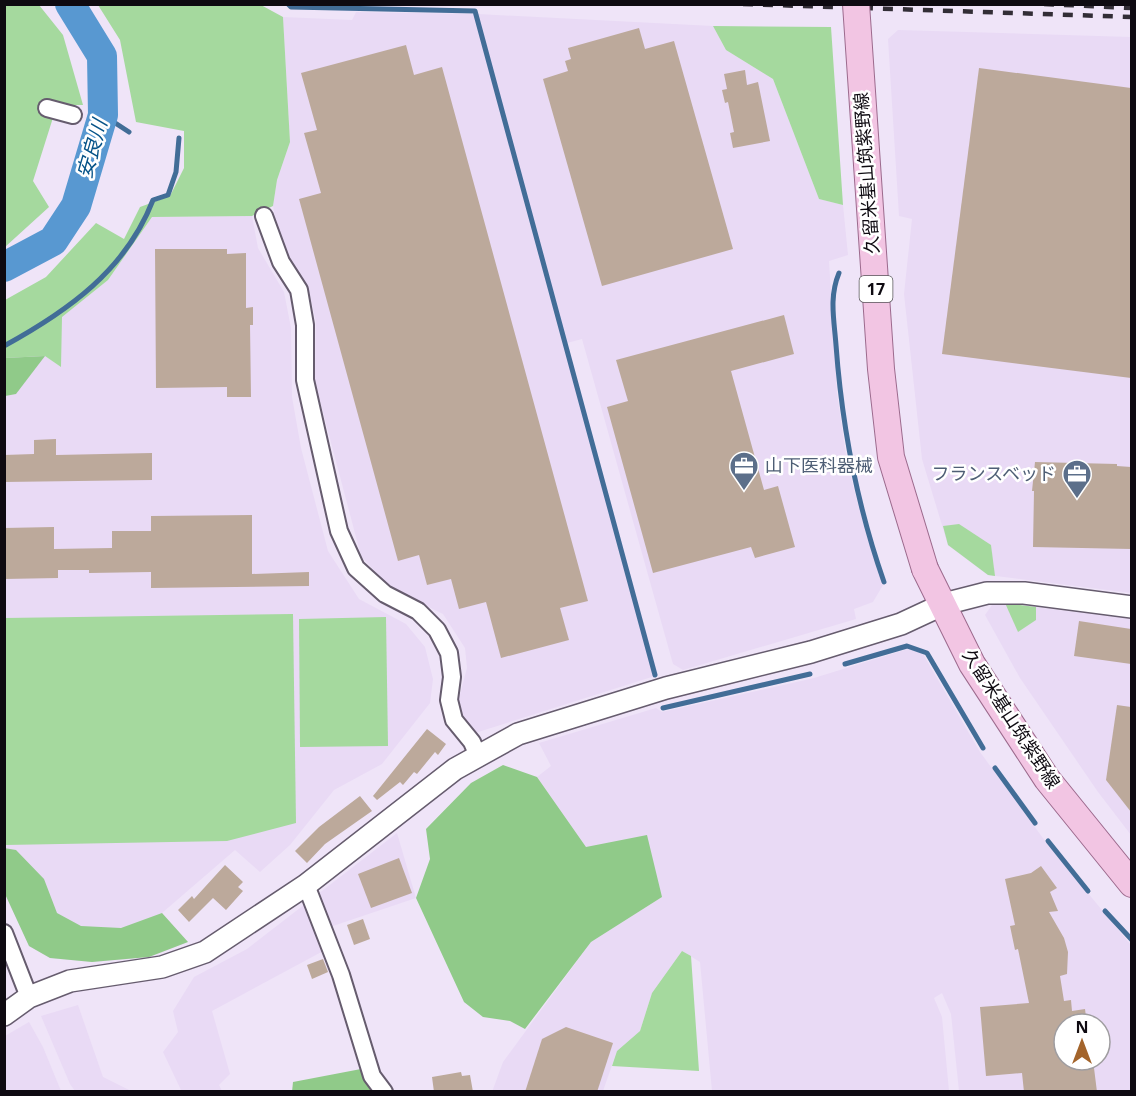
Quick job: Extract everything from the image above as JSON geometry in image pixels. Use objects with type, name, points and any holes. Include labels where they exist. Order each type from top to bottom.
[{"type":"main road","name":"久留米基山筑紫野線","points":[[856,4],[881,369],[891,457],[925,569],[972,664],[1047,779],[1131,884]]},
{"type":"street","points":[[47,108],[73,115]]},
{"type":"street","points":[[264,216],[271,241],[299,290],[305,325],[305,380],[339,531],[356,567],[385,594],[418,611],[437,630],[449,653],[452,677],[449,700],[453,720],[472,742],[478,756]]},
{"type":"street","points":[[4,1015],[29,997],[70,981],[162,967],[205,952],[306,885],[455,769],[518,734],[666,688],[890,628],[944,604],[987,593],[1024,593],[1131,607]]},
{"type":"street","points":[[306,885],[341,975],[372,1076],[384,1092]]},
{"type":"street","points":[[4,933],[29,997]]},
{"type":"shaded area","points":[[356,12],[478,14],[713,26],[726,50],[773,79],[819,199],[843,205],[848,255],[829,261],[837,393],[847,463],[883,585],[873,602],[854,609],[856,619],[683,670],[673,664],[582,339],[567,343],[658,675],[475,733],[462,718],[457,706],[467,668],[465,648],[443,614],[391,589],[361,556],[315,382],[316,322],[309,291],[280,244],[273,206],[277,180],[290,142],[283,17],[352,20]]},
{"type":"shaded area","points":[[898,30],[1131,37],[1131,593],[988,575],[948,545],[922,459],[904,294],[912,219],[899,216],[888,39]]},
{"type":"shaded area","points":[[252,216],[258,248],[284,292],[291,328],[292,397],[301,448],[328,551],[359,599],[406,624],[425,647],[433,679],[430,703],[382,764],[334,790],[290,845],[260,872],[235,850],[162,913],[188,942],[149,957],[92,962],[50,958],[29,946],[5,894],[5,358],[45,356],[60,366],[61,317],[108,280],[152,217]]},
{"type":"shaded area","points":[[994,602],[1131,619],[1131,835],[1098,792],[1020,678],[985,615]]},
{"type":"shaded area","points":[[908,649],[923,654],[980,752],[1048,845],[1131,945],[1131,1091],[959,1091],[951,1014],[942,993],[934,998],[942,1017],[949,1091],[712,1091],[700,962],[682,951],[652,993],[640,1031],[617,1051],[603,1091],[492,1092],[503,1062],[591,942],[662,897],[586,847],[537,777],[551,766],[539,743],[656,708],[662,712],[814,678]]},
{"type":"shaded area","points":[[397,833],[416,898],[327,928],[327,949],[212,1011],[230,1074],[219,1085],[222,1091],[178,1091],[181,1090],[163,1052],[178,1032],[173,1011],[194,977],[247,949]]},
{"type":"shaded area","points":[[78,1005],[103,1077],[131,1091],[75,1091],[70,1084],[41,1016]]},
{"type":"shaded area","points":[[29,1022],[43,1047],[61,1091],[5,1091],[5,1036]]},
{"type":"green space","points":[[5,5],[39,5],[63,35],[83,105],[57,105],[33,181],[49,207],[5,247]]},
{"type":"green space","points":[[98,5],[261,5],[283,17],[290,142],[277,180],[273,206],[252,216],[152,217],[108,280],[62,317],[61,367],[45,356],[5,358],[5,300],[46,277],[96,223],[124,239],[140,207],[170,196],[184,168],[184,131],[136,122],[120,40]]},
{"type":"green space","points":[[713,26],[831,27],[843,205],[819,199],[773,79],[726,50]]},
{"type":"green space","points":[[45,356],[16,394],[5,396],[5,358]]},
{"type":"green space","points":[[959,524],[991,545],[995,576],[988,575],[948,545],[943,526]]},
{"type":"green space","points":[[1005,603],[1036,607],[1036,620],[1018,632]]},
{"type":"green space","points":[[293,614],[296,823],[227,841],[5,845],[5,618]]},
{"type":"green space","points":[[386,617],[388,746],[300,747],[299,619]]},
{"type":"green space","points":[[503,765],[537,777],[586,847],[647,835],[662,897],[591,942],[525,1029],[510,1021],[483,1017],[464,1002],[416,898],[430,859],[426,829],[471,783]]},
{"type":"green space","points":[[4,848],[16,850],[44,879],[57,913],[81,926],[121,928],[162,913],[188,942],[149,957],[92,962],[50,958],[29,946],[5,894]]},
{"type":"green space","points":[[682,951],[691,956],[699,1071],[612,1066],[617,1051],[640,1031],[652,993]]},
{"type":"green space","points":[[361,1069],[375,1092],[292,1092],[293,1082]]},
{"type":"building","points":[[639,28],[645,49],[674,41],[733,249],[602,286],[543,79],[568,71],[565,61],[571,59],[568,48]]},
{"type":"building","points":[[406,45],[414,75],[442,67],[588,601],[560,608],[569,640],[501,658],[486,602],[459,609],[451,579],[427,585],[419,555],[398,561],[299,199],[321,193],[304,133],[317,130],[301,73]]},
{"type":"building","points":[[979,68],[1131,88],[1131,378],[942,354]]},
{"type":"building","points":[[745,70],[747,85],[758,82],[770,141],[733,148],[730,133],[734,132],[728,102],[725,103],[722,90],[727,89],[724,74]]},
{"type":"building","points":[[155,249],[227,249],[227,254],[246,253],[246,308],[253,307],[253,325],[250,325],[251,397],[227,397],[227,387],[156,388]]},
{"type":"building","points":[[784,315],[794,354],[731,371],[764,490],[778,486],[795,547],[755,558],[751,547],[653,573],[607,407],[628,401],[616,360]]},
{"type":"building","points":[[56,439],[56,455],[152,453],[152,480],[4,482],[4,455],[34,454],[34,440]]},
{"type":"building","points":[[1035,462],[1117,464],[1117,466],[1131,467],[1131,549],[1033,547],[1034,491],[1032,491]]},
{"type":"building","points":[[252,515],[252,574],[309,572],[309,586],[151,588],[151,572],[89,573],[89,570],[58,570],[58,578],[4,579],[4,528],[54,527],[54,549],[112,548],[112,531],[151,531],[151,516]]},
{"type":"building","points":[[1079,621],[1131,629],[1131,664],[1074,656]]},
{"type":"building","points":[[1117,705],[1131,707],[1131,812],[1106,780]]},
{"type":"building","points":[[427,729],[446,744],[438,755],[435,752],[417,774],[414,772],[403,785],[400,782],[377,800],[373,796]]},
{"type":"building","points":[[360,796],[372,811],[325,844],[307,863],[295,851],[319,827]]},
{"type":"building","points":[[399,858],[412,893],[371,908],[358,874]]},
{"type":"building","points":[[225,865],[243,882],[238,887],[243,891],[226,910],[213,898],[189,922],[178,910],[192,896],[194,899]]},
{"type":"building","points":[[1041,866],[1057,888],[1050,892],[1058,911],[1049,912],[1064,938],[1068,952],[1067,974],[1060,976],[1064,1001],[1071,1000],[1072,1011],[1085,1009],[1085,1012],[1052,1012],[1052,1072],[1094,1072],[1097,1092],[1024,1092],[1022,1073],[986,1076],[980,1007],[1029,1003],[1018,949],[1015,950],[1010,926],[1015,925],[1005,879],[1031,873]]},
{"type":"building","points":[[363,919],[370,939],[354,945],[347,925]]},
{"type":"building","points":[[323,959],[328,972],[312,979],[307,965]]},
{"type":"building","points":[[566,1027],[613,1043],[597,1092],[525,1092],[542,1039]]},
{"type":"building","points":[[461,1072],[462,1076],[470,1075],[473,1092],[434,1092],[432,1077]]},
{"type":"waterway","name":"安良川","points":[[4,267],[53,241],[76,206],[103,115],[102,56],[70,4]]},
{"type":"waterway","points":[[288,4],[291,7],[475,11],[655,675]]},
{"type":"waterway","points":[[103,115],[129,132]]},
{"type":"waterway","points":[[4,346],[28,333],[72,303],[111,268],[141,225],[153,200],[168,195],[176,172],[179,138]]},
{"type":"waterway","points":[[839,273],[834,291],[833,308],[842,406],[859,495],[884,582]]},
{"type":"waterway","points":[[845,664],[907,646],[927,653],[983,748]]},
{"type":"waterway","points":[[663,708],[810,674]]},
{"type":"waterway","points":[[995,768],[1035,823]]},
{"type":"waterway","points":[[1048,841],[1088,891]]},
{"type":"waterway","points":[[1105,911],[1132,940]]},
{"type":"railway","points":[[743,4],[1132,17]]},
{"type":"railway","points":[[1044,4],[1132,8]]},
{"type":"place","name":"山下医科器械","points":[[744,492]]},
{"type":"place","name":"フランスベッド","points":[[1077,500]]}]
